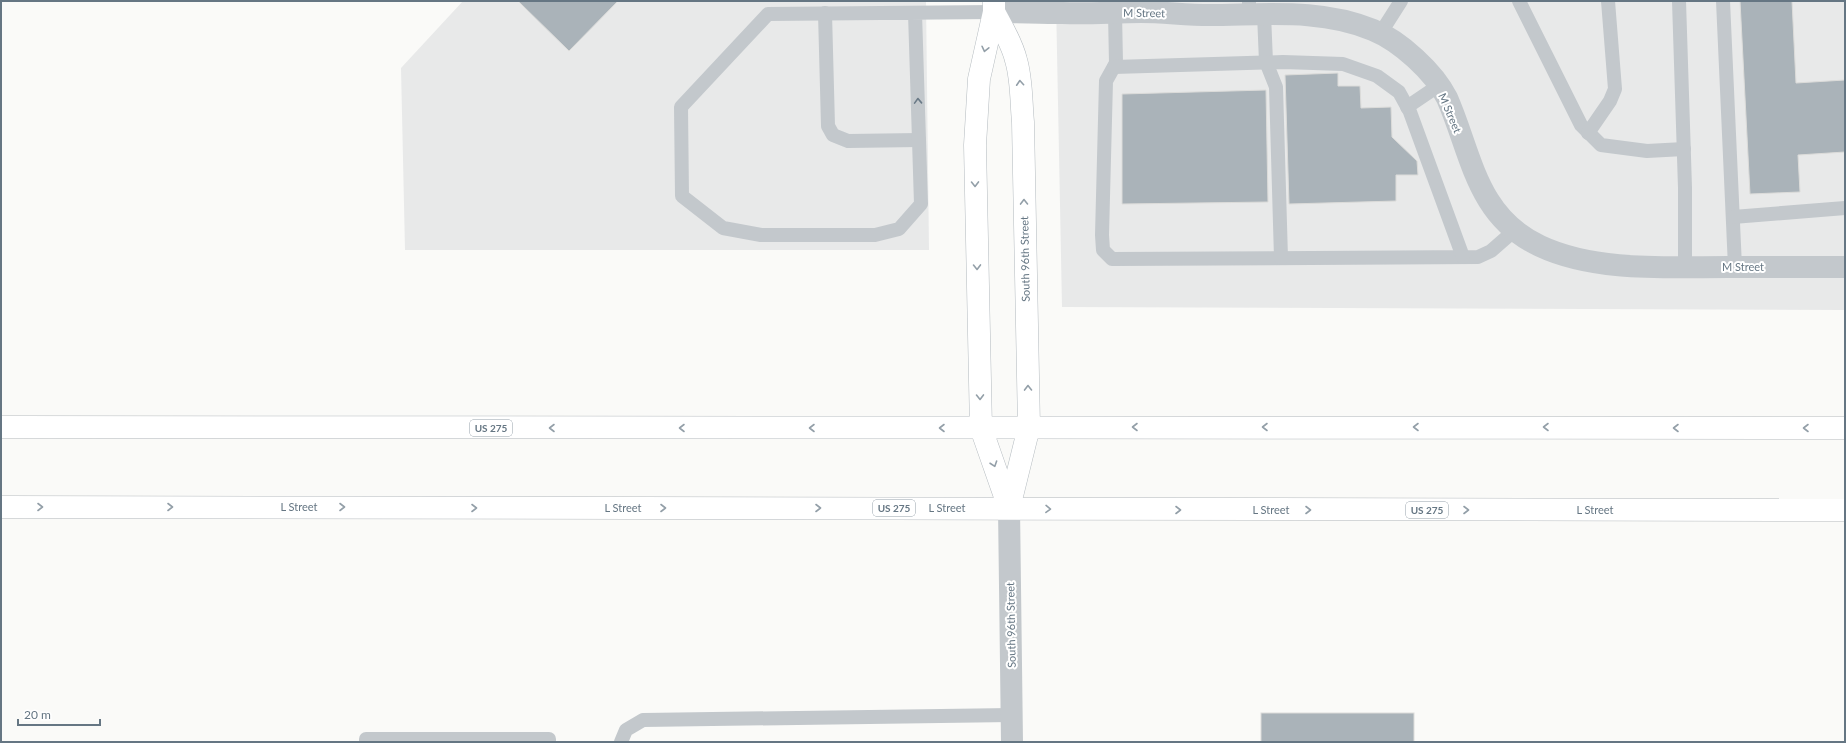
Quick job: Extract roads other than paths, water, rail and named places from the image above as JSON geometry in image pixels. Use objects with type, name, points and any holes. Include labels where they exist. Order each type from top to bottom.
[{"type":"main road","name":"South 96th Street","points":[[994,6],[1011,44],[1020,75],[1023,122],[1029,427],[1009,508]]},
{"type":"main road","name":"South 96th Street","points":[[994,6],[979,79],[975,145],[981,428],[1009,508]]},
{"type":"main road","name":"US 275","points":[[1,427],[1845,428]]},
{"type":"main road","name":"L Street","points":[[1,507],[1845,510]]},
{"type":"street","name":"M Street","points":[[994,6],[1115,12],[1254,10],[1309,14],[1342,19],[1380,34],[1407,51],[1425,67],[1446,96],[1478,184],[1498,213],[1515,230],[1538,245],[1569,258],[1603,264],[1685,267],[1845,267]]},
{"type":"street","name":"South 96th Street","points":[[1009,508],[1012,742]]},
{"type":"lane","points":[[1380,34],[1400,1]]},
{"type":"lane","points":[[1519,1],[1581,125],[1601,145],[1647,151],[1684,149]]},
{"type":"lane","points":[[1588,133],[1610,101],[1615,89],[1608,1]]},
{"type":"lane","points":[[1679,1],[1684,149],[1685,267]]},
{"type":"lane","points":[[1723,1],[1735,267]]},
{"type":"lane","points":[[915,12],[921,204],[900,229],[875,235],[760,235],[723,228],[682,196],[681,107],[768,14],[915,12],[994,6]]},
{"type":"lane","points":[[1254,10],[1266,62],[1276,87],[1281,258]]},
{"type":"lane","points":[[1115,12],[1116,63],[1106,81],[1102,235],[1103,250],[1112,259],[1478,257],[1491,251],[1515,230]]},
{"type":"lane","points":[[825,13],[828,126],[833,135],[848,141],[919,140]]},
{"type":"lane","points":[[1114,67],[1266,62],[1342,64],[1377,76],[1399,92],[1407,107],[1462,257]]},
{"type":"lane","points":[[1407,107],[1438,86]]},
{"type":"lane","points":[[1733,217],[1845,208]]},
{"type":"lane","points":[[621,742],[626,730],[643,720],[1012,715]]},
{"type":"lane","points":[[366,741],[549,739],[549,742]]}]
